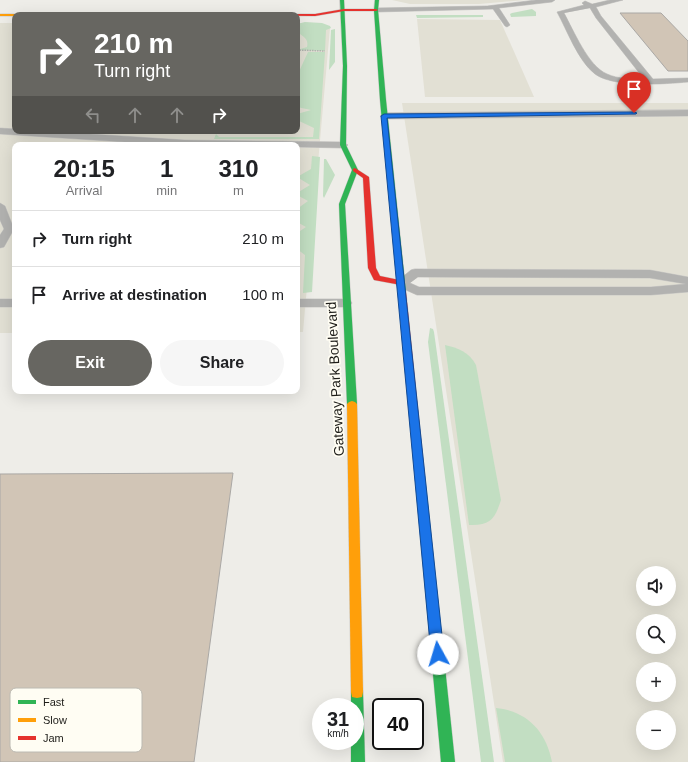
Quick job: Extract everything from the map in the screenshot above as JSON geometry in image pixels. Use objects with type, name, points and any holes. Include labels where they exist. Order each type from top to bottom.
[{"type":"street","points":[[342,0],[344,10],[345,66],[343,145],[355,170],[366,177],[372,268],[377,278],[401,283]]},
{"type":"street","points":[[377,0],[376,10],[384,116],[448,762]]},
{"type":"street","points":[[321,5],[344,10]]},
{"type":"street","points":[[300,15],[315,15],[344,10],[376,10]]},
{"type":"street","points":[[0,15],[12,15]]},
{"type":"street","name":"Gateway Park Boulevard","points":[[355,170],[342,204],[346,303],[352,390],[358,762]]},
{"type":"lane","points":[[484,8],[489,0]]},
{"type":"lane","points":[[376,10],[484,8],[552,0]]},
{"type":"lane","points":[[577,0],[592,6],[598,17],[650,81]]},
{"type":"lane","points":[[620,0],[560,12],[588,62],[598,73],[607,78],[650,81],[688,80]]},
{"type":"lane","points":[[495,7],[507,25]]},
{"type":"lane","points":[[384,116],[688,113]]},
{"type":"lane","points":[[0,131],[12,132]]},
{"type":"lane","points":[[46,134],[169,142]]},
{"type":"lane","points":[[300,144],[343,145]]},
{"type":"lane","points":[[0,206],[9,228],[0,245]]},
{"type":"lane","points":[[688,281],[650,274],[415,273],[401,283],[417,291],[651,291],[688,288]]},
{"type":"lane","points":[[0,303],[12,303]]},
{"type":"lane","points":[[300,303],[346,303]]},
{"type":"path","points":[[300,50],[326,51]]},
{"type":"shaded area","points":[[392,0],[525,0],[479,4],[410,4]]},
{"type":"shaded area","points":[[417,19],[500,20],[534,97],[425,97]]},
{"type":"shaded area","points":[[0,23],[12,23],[12,134],[300,134],[300,23],[330,28],[303,332],[300,332],[300,142],[12,142],[12,333],[0,333]]},
{"type":"shaded area","points":[[402,103],[688,103],[688,762],[503,762]]},
{"type":"green space","points":[[532,9],[536,12],[536,16],[511,17],[510,14],[512,13]]},
{"type":"green space","points":[[416,15],[483,15],[483,17],[417,18]]},
{"type":"green space","points":[[300,23],[322,23],[330,26],[331,28],[326,30],[325,51],[300,50],[307,47],[307,42],[300,34]]},
{"type":"green space","points":[[335,29],[335,62],[329,70],[331,30]]},
{"type":"green space","points":[[308,52],[325,52],[319,139],[214,139],[216,134],[219,137],[313,137],[314,128],[300,121],[300,113],[311,110],[300,108],[300,69]]},
{"type":"green space","points":[[312,156],[320,157],[312,292],[303,293],[305,255],[300,251],[300,231],[306,227],[300,224],[300,207],[308,201],[300,197],[300,191],[310,185],[300,179],[300,175],[311,169]]},
{"type":"green space","points":[[324,159],[326,159],[335,175],[324,198],[323,196]]},
{"type":"green space","points":[[430,328],[433,329],[434,332],[494,762],[481,762],[428,342]]},
{"type":"green space","points":[[445,345],[463,351],[476,365],[501,500],[494,517],[487,523],[469,525]]},
{"type":"green space","points":[[496,708],[517,713],[533,724],[545,741],[552,762],[505,762]]},
{"type":"building","points":[[620,13],[661,13],[688,41],[688,71],[668,71]]},
{"type":"building","points":[[233,473],[194,762],[0,762],[0,474]]},
{"type":"traffic: fast","points":[[342,0],[345,66],[343,145],[355,170],[342,204],[352,404]]},
{"type":"traffic: fast","points":[[377,0],[376,10],[383,100],[402,292]]},
{"type":"traffic: fast","points":[[420,477],[448,762]]},
{"type":"traffic: fast","points":[[357,692],[358,762]]},
{"type":"traffic: slow","points":[[0,15],[12,15]]},
{"type":"traffic: slow","points":[[352,404],[357,692]]},
{"type":"traffic: jam","points":[[300,15],[315,15],[344,10],[376,10]]},
{"type":"traffic: jam","points":[[355,170],[366,177],[372,268],[377,278],[401,283]]},
{"type":"traffic: jam","points":[[402,292],[420,477]]},
{"type":"route","points":[[438,654],[384,116],[634,113]]}]
